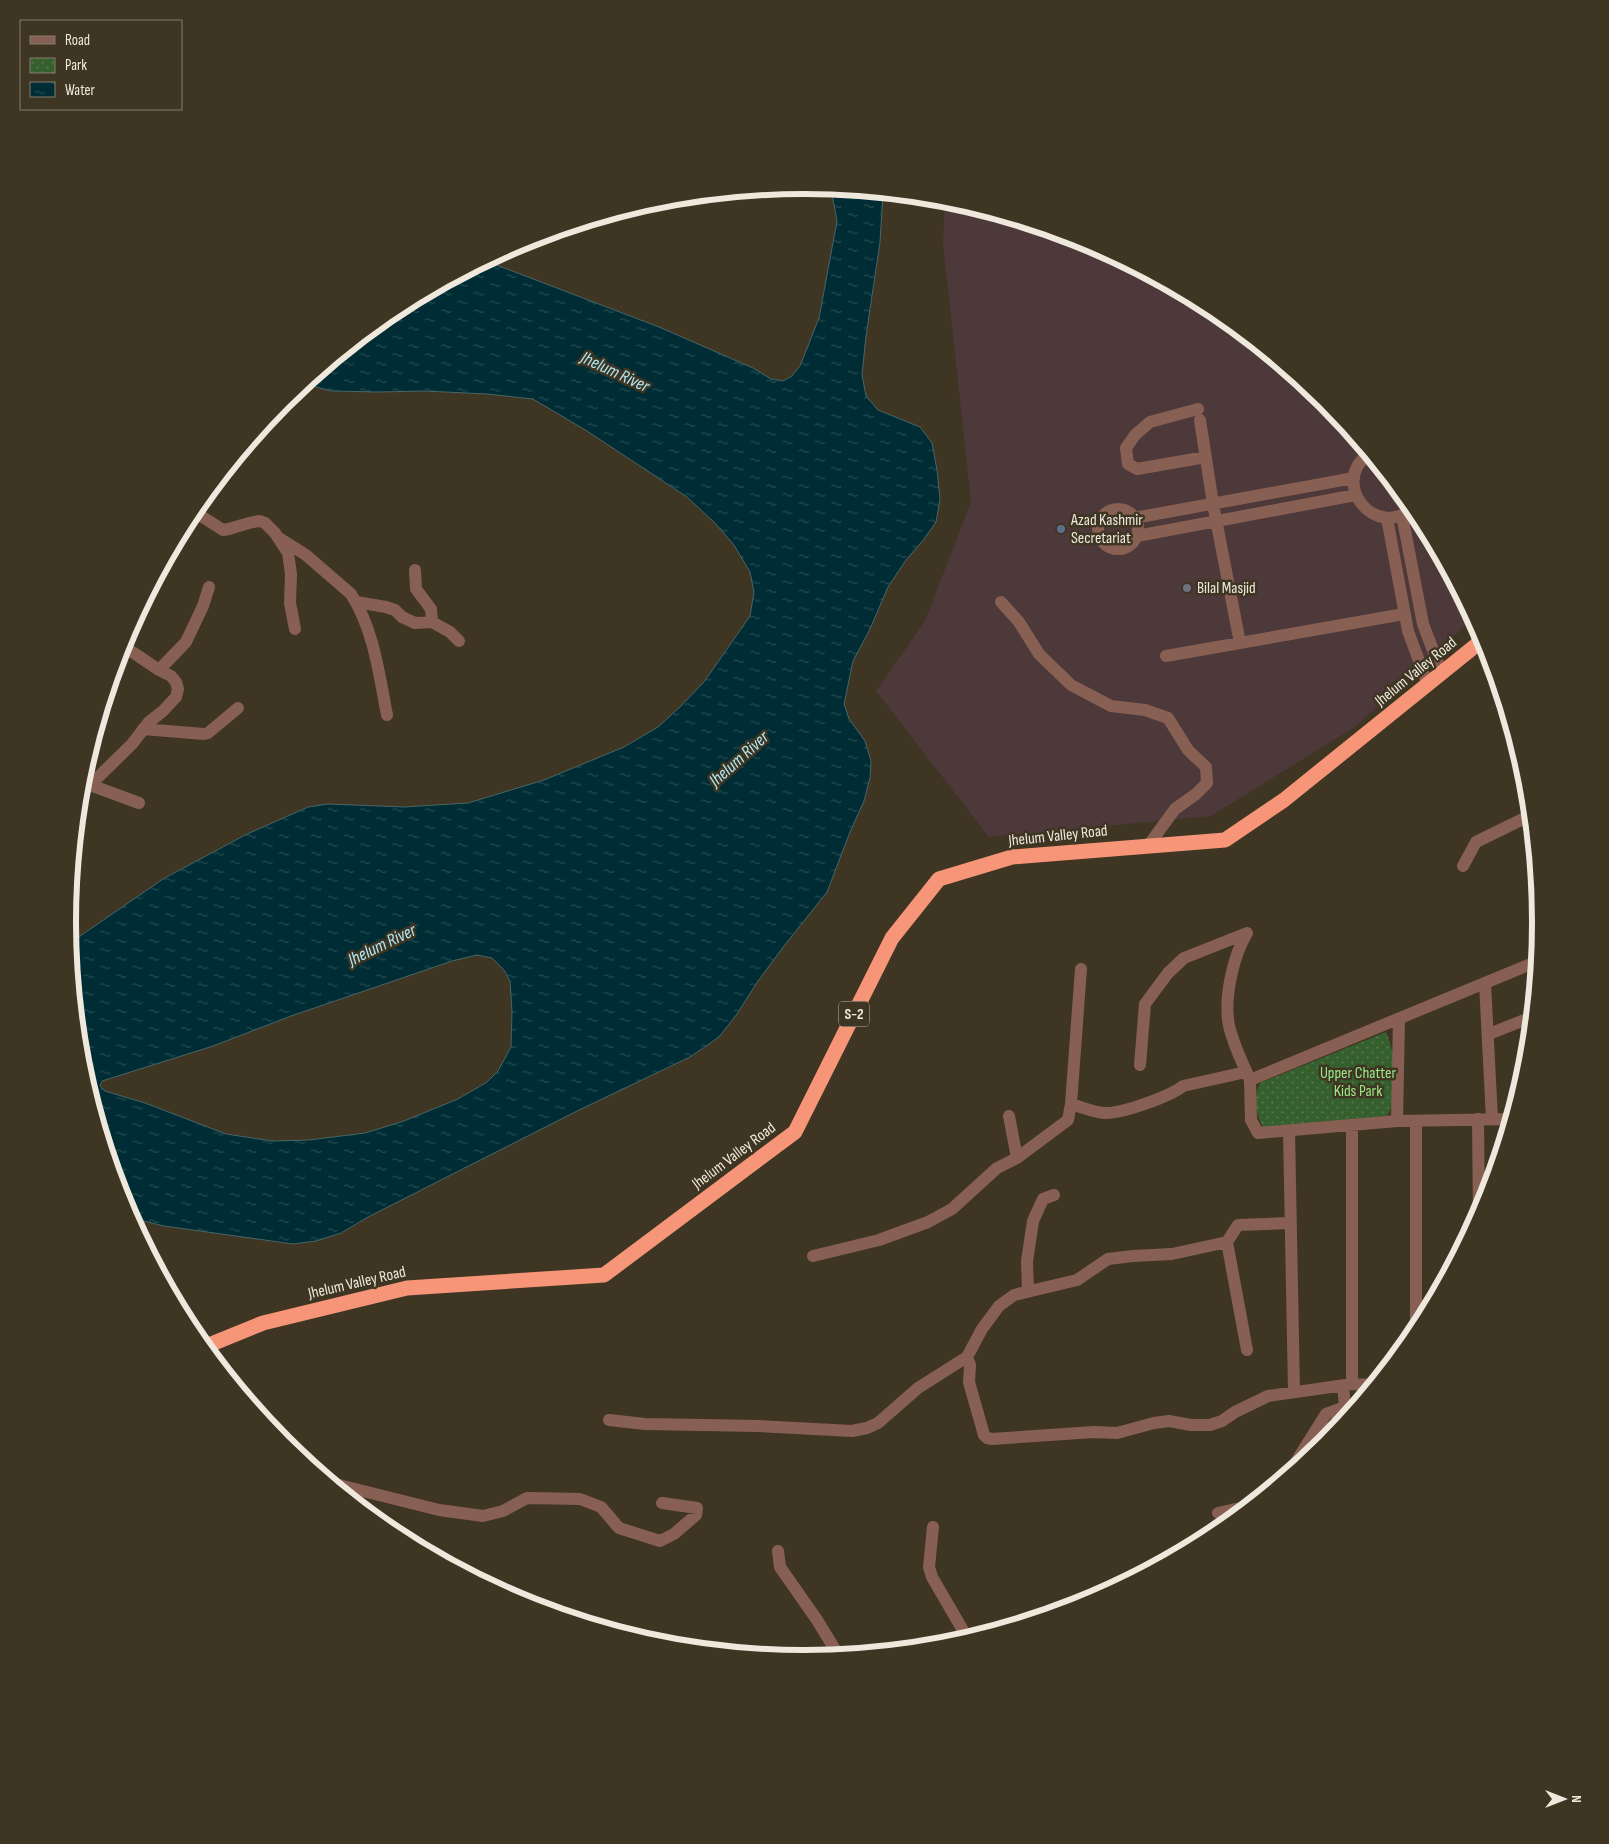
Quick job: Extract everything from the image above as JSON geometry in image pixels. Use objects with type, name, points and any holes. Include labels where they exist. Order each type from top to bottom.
[{"type":"highway","name":"Jhelum Valley Road","points":[[211,1344],[263,1323],[407,1288],[604,1275],[795,1132],[892,938],[939,879],[1012,857],[1225,840],[1284,800],[1477,644]]},
{"type":"street","points":[[1206,457],[1137,469],[1128,464],[1126,448],[1134,435],[1150,422],[1199,415],[1206,457],[1213,504],[1240,643]]},
{"type":"street","points":[[1365,458],[1357,467],[1354,478],[1358,500],[1366,509],[1376,515],[1387,518],[1402,515],[1406,512]]},
{"type":"street","points":[[1134,518],[1354,478]]},
{"type":"street","points":[[1137,536],[1356,495]]},
{"type":"street","points":[[1123,510],[1134,518],[1137,524],[1137,536],[1129,546],[1117,549],[1106,545],[1099,534],[1100,521],[1110,512],[1123,510]]},
{"type":"street","points":[[1402,515],[1423,624],[1442,674]]},
{"type":"street","points":[[200,516],[223,530],[260,520],[271,528],[288,553],[290,560],[290,603],[295,629]]},
{"type":"street","points":[[1387,518],[1408,631],[1428,685]]},
{"type":"street","points":[[279,538],[306,555],[351,594],[356,602],[366,624],[375,656],[387,715]]},
{"type":"street","points":[[415,570],[416,589],[431,609],[432,622]]},
{"type":"street","points":[[159,670],[186,642],[203,606],[209,588]]},
{"type":"street","points":[[356,602],[386,606],[415,623],[432,622],[450,632],[459,641]]},
{"type":"street","points":[[1001,602],[1019,622],[1039,654],[1071,685],[1110,706],[1145,710],[1168,718],[1188,750],[1206,768],[1207,783],[1196,794],[1175,809],[1148,846]]},
{"type":"street","points":[[1166,656],[1404,614]]},
{"type":"street","points":[[91,777],[132,744],[142,730],[176,697],[178,689],[176,682],[170,676],[129,650]]},
{"type":"street","points":[[142,730],[204,734],[208,733],[238,708]]},
{"type":"street","points":[[90,782],[139,803]]},
{"type":"street","points":[[1463,866],[1476,842],[1525,817]]},
{"type":"street","points":[[1140,1065],[1145,1004],[1168,973],[1184,958],[1247,933],[1241,943],[1229,986],[1228,1019],[1248,1076],[1251,1120],[1258,1133],[1397,1121],[1505,1119]]},
{"type":"street","points":[[1071,1104],[1104,1114],[1121,1111],[1174,1093],[1183,1086],[1248,1076],[1399,1019],[1531,964]]},
{"type":"street","points":[[813,1256],[879,1240],[928,1222],[952,1209],[997,1168],[1017,1158],[1068,1120],[1071,1104],[1081,969]]},
{"type":"street","points":[[1485,983],[1492,1119]]},
{"type":"street","points":[[1397,1121],[1399,1019]]},
{"type":"street","points":[[1489,1034],[1526,1020]]},
{"type":"street","points":[[1009,1116],[1017,1158]]},
{"type":"street","points":[[1478,1120],[1479,1196]]},
{"type":"street","points":[[1416,1121],[1416,1317]]},
{"type":"street","points":[[1300,1455],[1326,1414],[1344,1407],[1348,1385],[1352,1125]]},
{"type":"street","points":[[1289,1131],[1294,1392]]},
{"type":"street","points":[[1028,1291],[1027,1261],[1033,1221],[1043,1199],[1054,1195]]},
{"type":"street","points":[[1247,1350],[1227,1242],[1238,1225],[1290,1223]]},
{"type":"street","points":[[609,1420],[645,1424],[759,1426],[852,1431],[867,1428],[878,1423],[918,1388],[967,1357],[982,1329],[999,1306],[1014,1295],[1077,1280],[1108,1259],[1172,1254],[1227,1242]]},
{"type":"street","points":[[967,1357],[970,1365],[969,1382],[984,1435],[992,1439],[1094,1432],[1117,1433],[1154,1422],[1169,1421],[1191,1426],[1210,1425],[1222,1421],[1235,1412],[1268,1396],[1348,1385],[1366,1385]]},
{"type":"street","points":[[344,1486],[439,1510],[483,1516],[502,1511],[527,1498],[580,1499],[600,1507],[618,1528],[660,1541],[674,1534],[696,1515],[697,1508],[662,1503]]},
{"type":"street","points":[[1218,1513],[1235,1509]]},
{"type":"street","points":[[933,1527],[929,1568],[932,1577],[964,1632]]},
{"type":"street","points":[[778,1551],[780,1567],[835,1649]]},
{"type":"shaded area","points":[[945,208],[1039,232],[1083,249],[1169,291],[1209,316],[1248,344],[1285,374],[1319,407],[1352,442],[1382,479],[1410,517],[1435,558],[1468,623],[1355,727],[1211,816],[989,837],[876,691],[925,621],[971,502],[943,242]]},
{"type":"green space","name":"Upper Chatter Kids Park","points":[[1386,1032],[1392,1052],[1395,1074],[1394,1097],[1387,1116],[1263,1127],[1256,1105],[1256,1095],[1260,1083]]},
{"type":"water","name":"Jhelum River","points":[[832,195],[883,198],[880,242],[862,375],[866,396],[878,410],[920,427],[932,443],[940,499],[936,522],[906,560],[888,587],[870,629],[853,661],[844,704],[849,719],[865,741],[871,761],[870,778],[864,801],[827,892],[784,946],[719,1037],[690,1057],[579,1110],[368,1217],[341,1233],[316,1241],[293,1244],[164,1226],[141,1220],[115,1156],[90,1064],[82,1017],[77,938],[163,879],[245,835],[308,807],[328,804],[404,807],[468,803],[544,780],[624,747],[658,727],[680,707],[704,682],[750,616],[754,592],[750,572],[734,545],[714,522],[687,497],[587,431],[533,399],[487,394],[425,391],[332,391],[312,386],[361,344],[400,316],[440,291],[493,264],[659,327],[753,368],[771,379],[783,381],[792,376],[800,366],[819,318],[837,221]],"holes":[[[477,955],[492,958],[504,970],[510,981],[512,1012],[511,1047],[498,1071],[487,1082],[458,1099],[404,1121],[365,1133],[309,1140],[272,1141],[226,1134],[145,1103],[105,1091],[100,1086],[102,1081],[213,1046],[291,1016],[452,961]]]},
{"type":"place","name":"Azad Kashmir Secretariat","points":[[1061,529]]},
{"type":"place","name":"Bilal Masjid","points":[[1187,588]]}]
